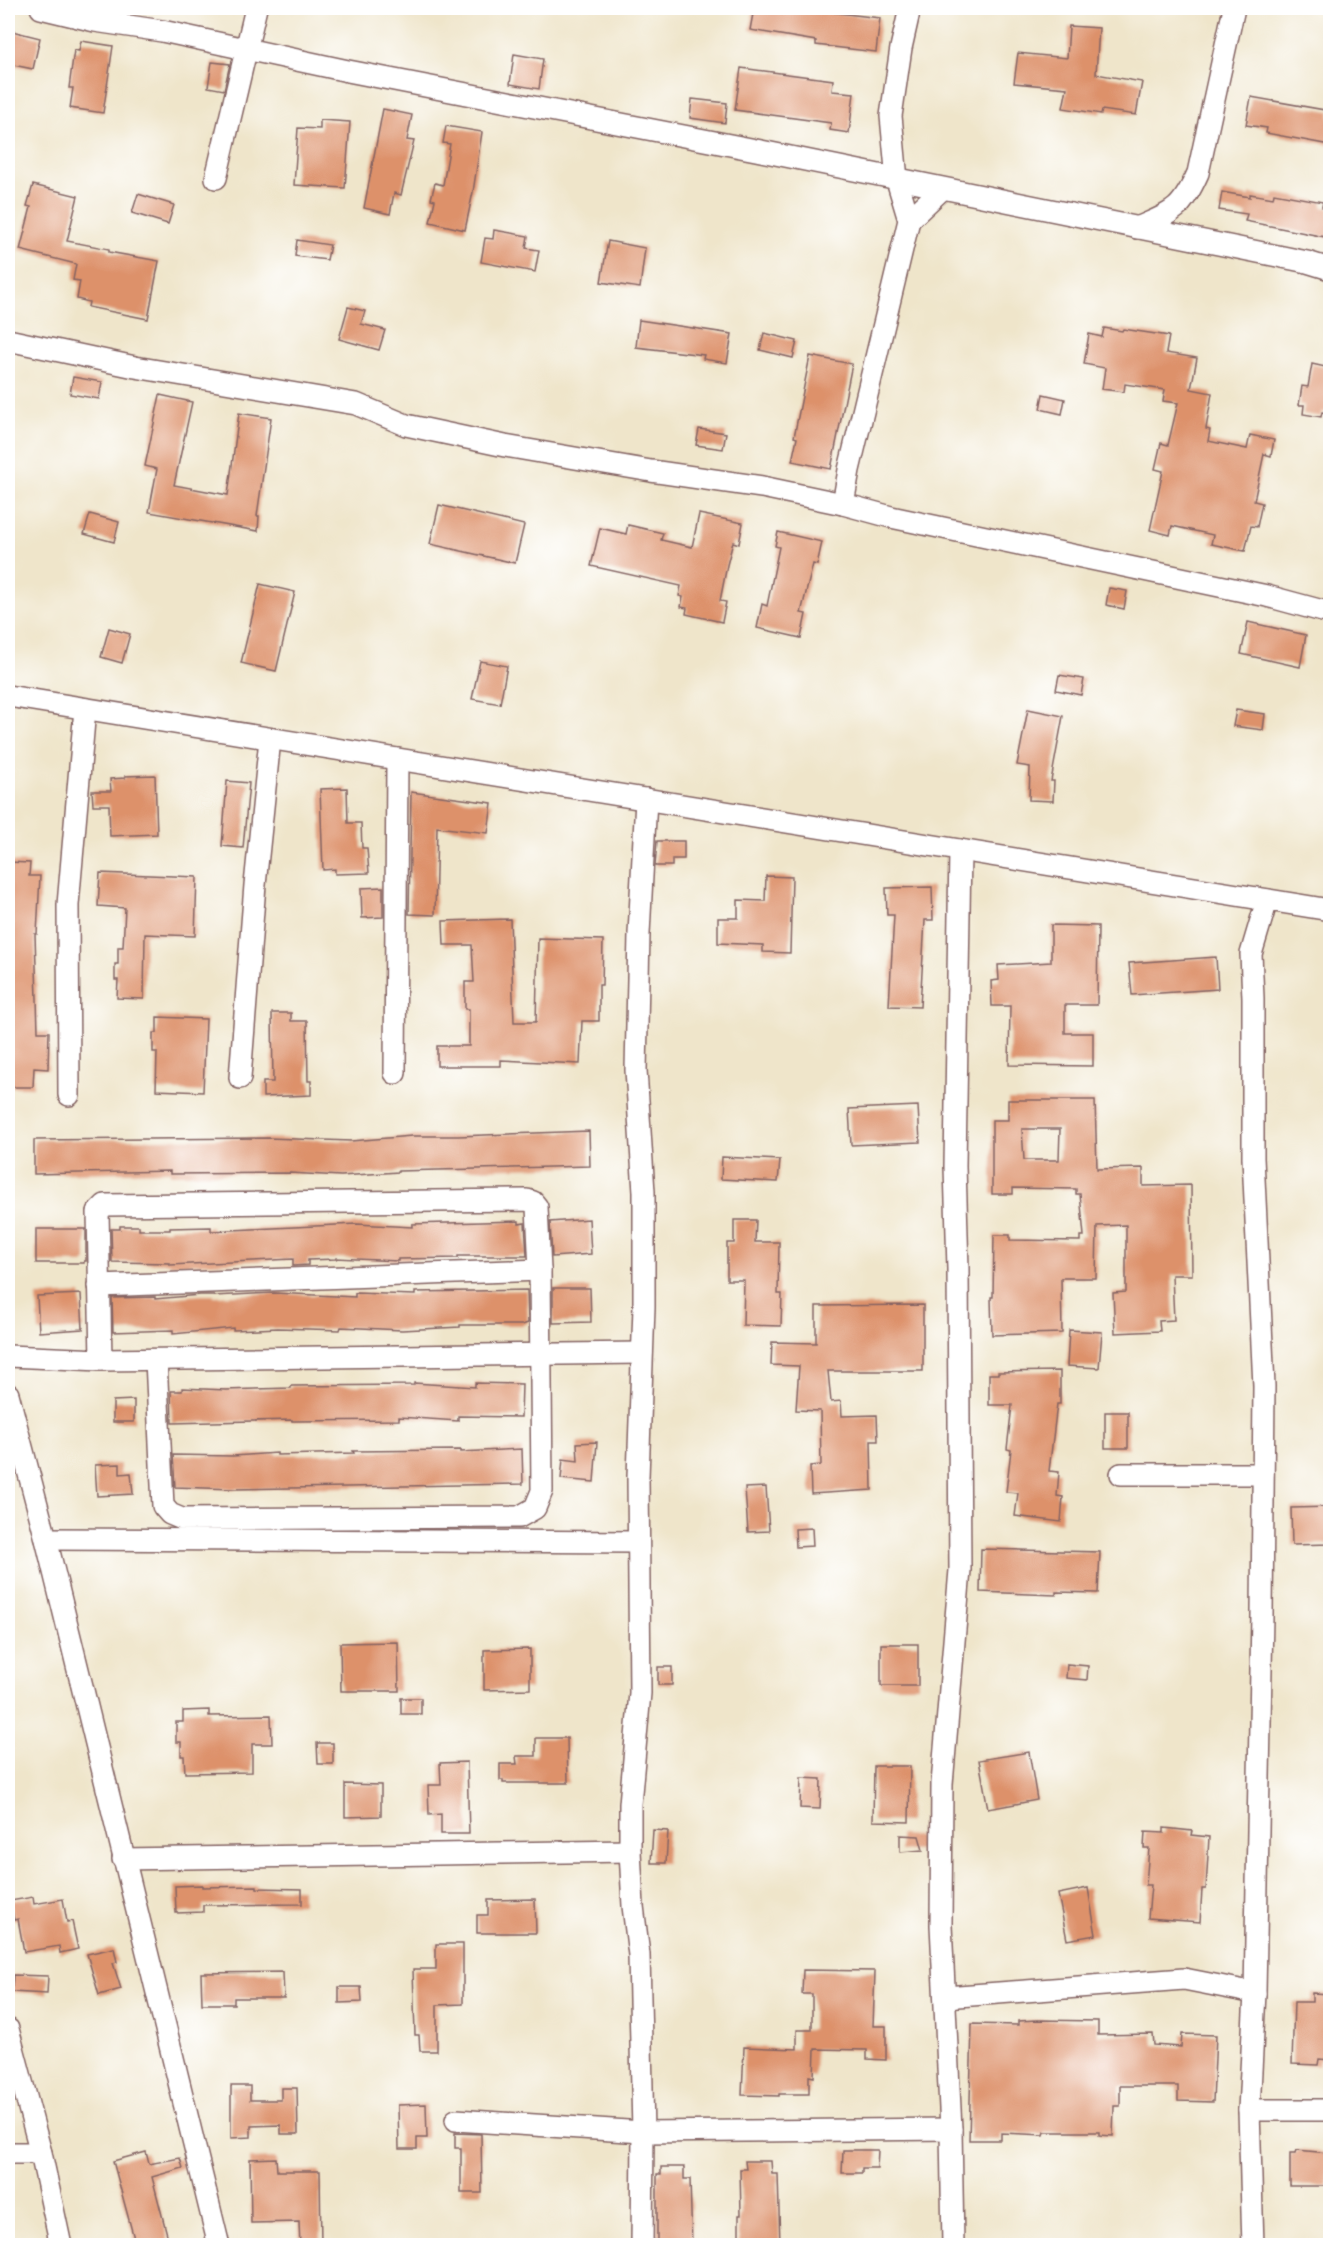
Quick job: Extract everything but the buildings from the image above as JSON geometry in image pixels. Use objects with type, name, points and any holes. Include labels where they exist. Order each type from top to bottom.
[{"type":"street","points":[[41,8],[95,21],[162,31],[348,71],[756,150],[1307,262],[1330,269]]},
{"type":"street","points":[[216,178],[256,8]]},
{"type":"street","points":[[843,504],[849,470],[909,220],[897,180],[891,116],[901,48],[910,8]]},
{"type":"street","points":[[1137,228],[1174,212],[1187,198],[1198,173],[1234,8]]},
{"type":"street","points":[[909,220],[942,189]]},
{"type":"street","points":[[8,340],[135,367],[356,404],[406,425],[505,446],[762,487],[843,504],[891,518],[1267,596],[1330,613]]},
{"type":"street","points":[[8,696],[1330,910]]},
{"type":"street","points":[[69,1095],[68,905],[86,709]]},
{"type":"street","points":[[240,1078],[255,885],[270,739]]},
{"type":"street","points":[[394,1074],[397,759]]},
{"type":"street","points":[[642,2246],[643,2132],[639,1955],[633,1906],[630,1804],[640,1692],[638,1477],[644,1306],[644,1192],[636,1070],[639,934],[646,799]]},
{"type":"street","points":[[953,2246],[951,2129],[941,1924],[942,1784],[960,1570],[955,1166],[960,850]]},
{"type":"street","points":[[1253,2246],[1249,2110],[1255,1993],[1264,1386],[1253,1158],[1251,954],[1267,900]]},
{"type":"street","points":[[101,1360],[98,1212],[105,1205],[527,1200],[533,1202],[537,1207],[540,1270],[542,1491],[535,1508],[519,1516],[182,1519],[170,1514],[163,1506],[156,1360]]},
{"type":"street","points":[[99,1286],[540,1270]]},
{"type":"street","points":[[8,1356],[156,1360],[642,1353]]},
{"type":"street","points":[[8,1394],[46,1539],[219,2246]]},
{"type":"street","points":[[1121,1474],[1263,1474]]},
{"type":"street","points":[[46,1539],[638,1542]]},
{"type":"street","points":[[123,1859],[630,1851]]},
{"type":"street","points":[[945,1997],[1184,1979],[1255,1993]]},
{"type":"street","points":[[8,2029],[61,2246]]},
{"type":"street","points":[[1249,2110],[1330,2110]]},
{"type":"street","points":[[456,2120],[643,2132],[951,2129]]},
{"type":"street","points":[[8,2153],[40,2153]]}]
